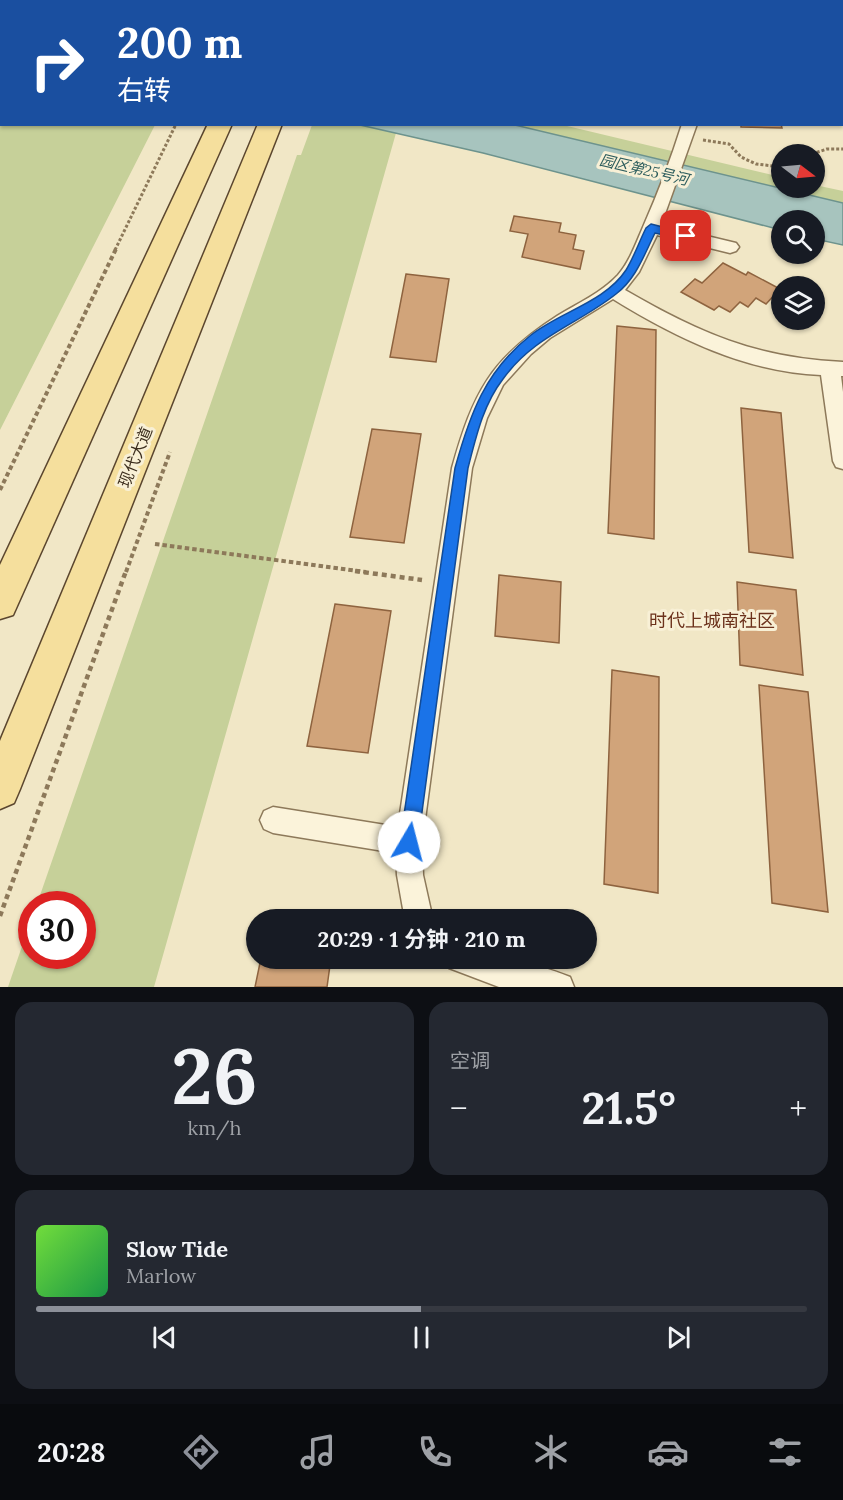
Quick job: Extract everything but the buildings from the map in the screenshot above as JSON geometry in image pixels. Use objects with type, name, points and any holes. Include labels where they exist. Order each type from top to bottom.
[{"type":"main road","points":[[0,603],[219,126]]},
{"type":"main road","name":"现代大道","points":[[0,789],[269,126]]},
{"type":"street","points":[[417,909],[411,875],[409,842],[444,583],[462,468],[474,422],[484,398],[499,374],[535,338],[613,291],[630,273],[673,179],[689,126]]},
{"type":"street","points":[[656,219],[730,247]]},
{"type":"street","points":[[613,291],[667,324],[723,348],[764,361],[836,369],[843,461]]},
{"type":"street","points":[[273,820],[409,842]]},
{"type":"street","points":[[489,969],[560,987]]},
{"type":"path","points":[[0,490],[175,126]]},
{"type":"path","points":[[700,139],[729,144],[741,157],[756,164],[771,166]]},
{"type":"path","points":[[825,150],[843,149]]},
{"type":"path","points":[[0,916],[171,448]]},
{"type":"path","points":[[155,544],[444,583]]},
{"type":"green space","points":[[0,126],[154,126],[0,430]]},
{"type":"green space","points":[[312,126],[364,126],[396,133],[154,987],[8,987],[18,958],[18,969],[96,969],[96,891],[42,891],[297,155],[301,155]]},
{"type":"green space","points":[[519,126],[567,126],[771,175],[771,186]]},
{"type":"green space","points":[[825,187],[843,191],[843,203],[822,198],[825,198]]},
{"type":"water","name":"园区第25号河","points":[[364,126],[519,126],[771,186],[771,198],[822,198],[843,203],[843,245],[825,241],[825,210],[771,210],[771,227],[483,153]]},
{"type":"district","name":"时代上城南社区","points":[[712,621]]},
{"type":"route","points":[[409,842],[462,468],[474,422],[484,398],[499,374],[535,338],[613,291],[630,273],[651,228],[686,236]]}]
